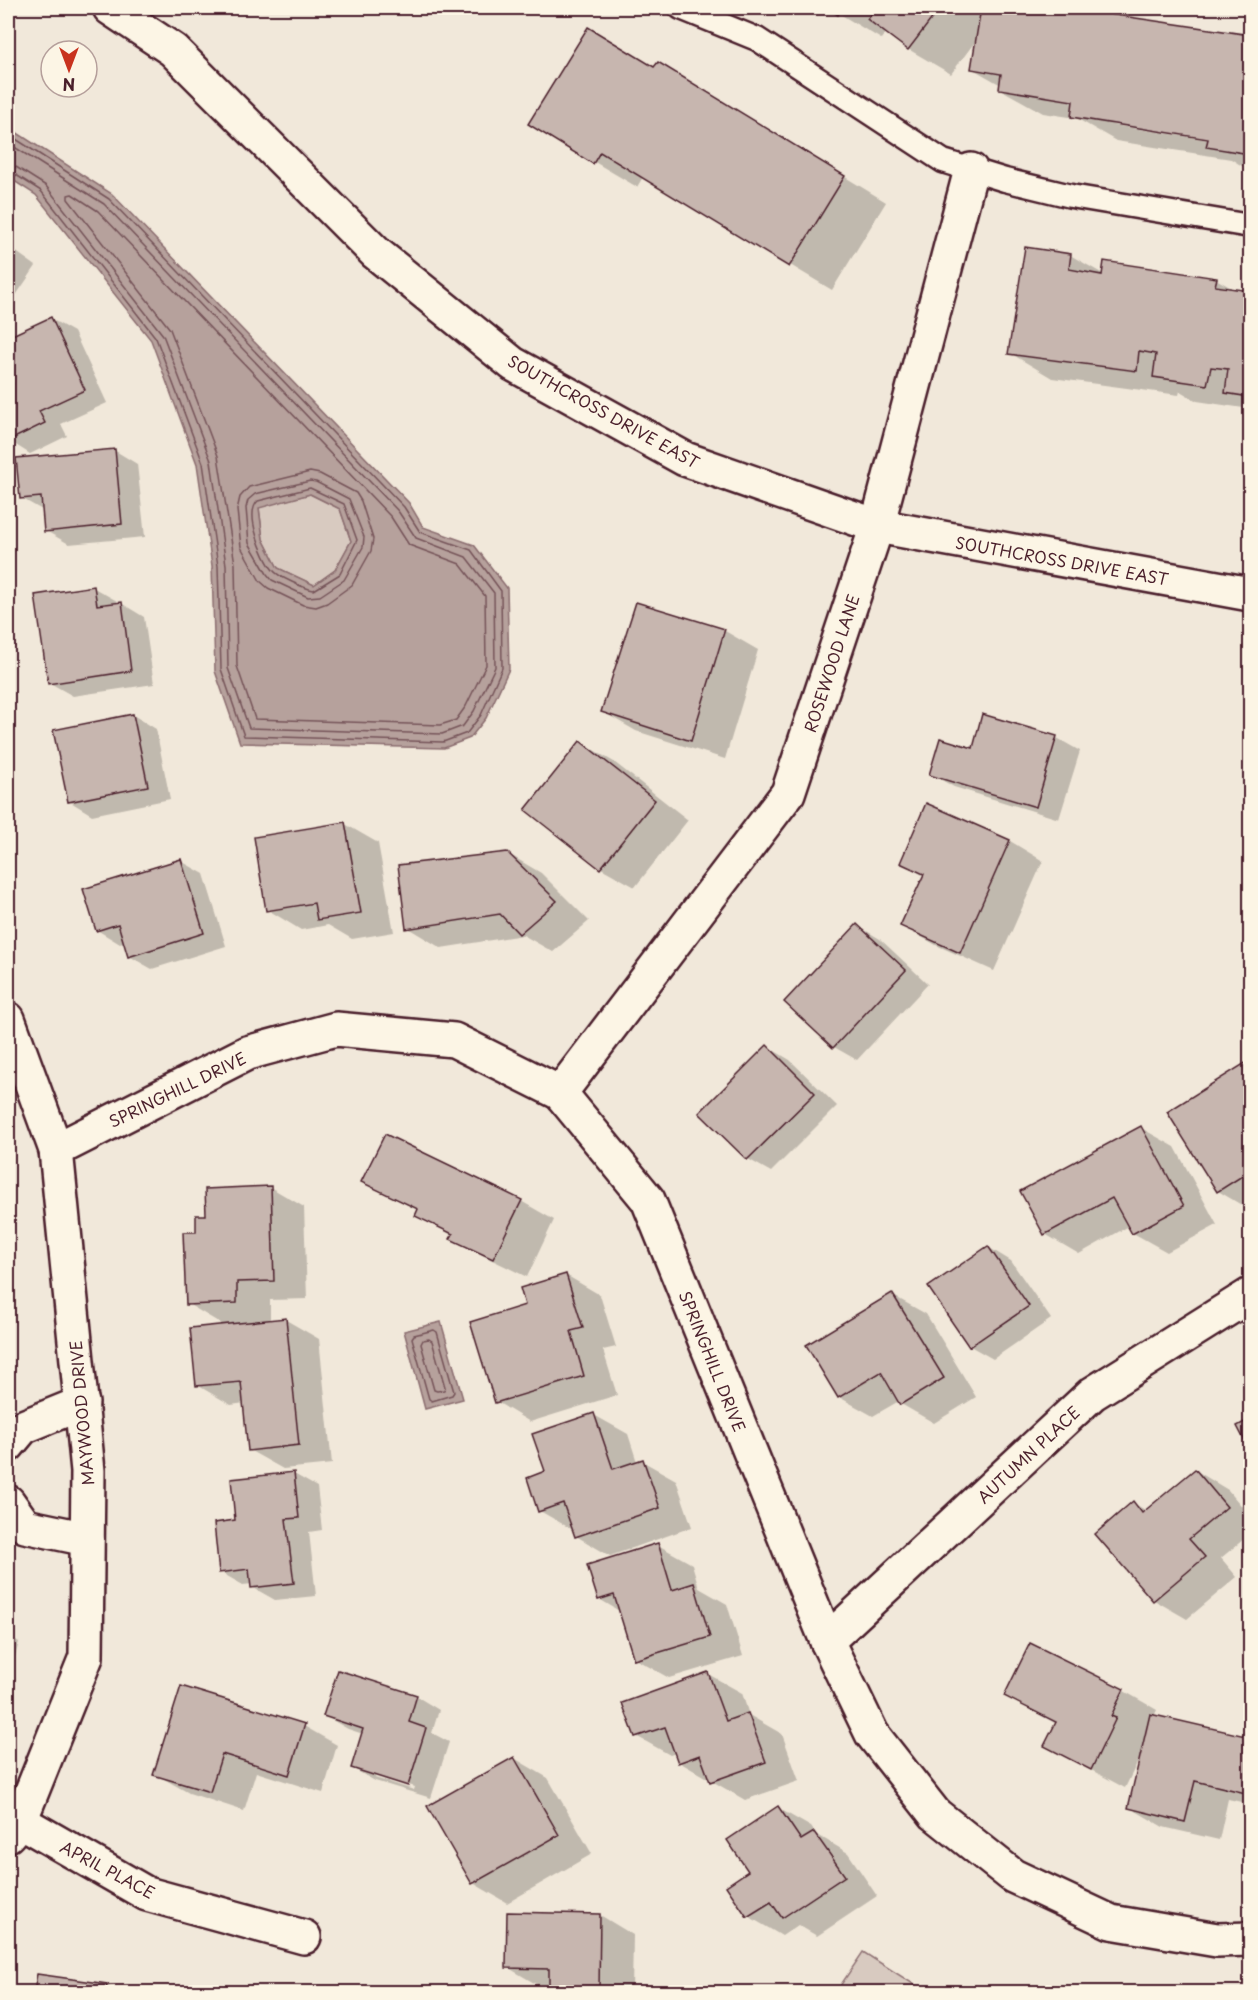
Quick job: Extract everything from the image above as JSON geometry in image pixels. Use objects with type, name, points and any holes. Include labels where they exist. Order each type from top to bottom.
[{"type":"street","name":"SOUTHCROSS DRIVE EAST","points":[[110,8],[174,50],[376,253],[513,364],[685,459],[877,526],[1251,594]]},
{"type":"street","name":"ROSEWOOD LANE","points":[[560,1092],[788,793],[877,526],[971,170]]},
{"type":"street","name":"MAYWOOD DRIVE","points":[[8,1019],[56,1150],[88,1471],[86,1657],[14,1828]]},
{"type":"street","name":"SPRINGHILL DRIVE","points":[[56,1150],[247,1053],[336,1029],[454,1040],[560,1092],[648,1200],[827,1641],[872,1734],[935,1814],[1013,1876],[1111,1922],[1217,1940],[1251,1939]]},
{"type":"street","name":"AUTUMN PLACE","points":[[827,1641],[1092,1394],[1251,1295]]},
{"type":"street","points":[[8,1445],[23,1427],[82,1403]]},
{"type":"street","points":[[8,1502],[25,1526],[87,1539]]},
{"type":"street","name":"APRIL PLACE","points":[[14,1828],[147,1894],[304,1936]]},
{"type":"lane","points":[[681,8],[758,39],[943,161],[1071,196],[1251,226]]},
{"type":"shaded area","points":[[310,494],[340,509],[351,541],[335,570],[314,585],[278,568],[263,539],[259,507]]},
{"type":"shaded area","points":[[863,1952],[926,1992],[836,1992]]},
{"type":"water","points":[[8,127],[112,194],[409,503],[423,527],[474,545],[507,588],[509,669],[486,718],[470,738],[444,748],[240,743],[215,671],[212,566],[197,464],[151,340],[36,195],[8,177]],"holes":[[[310,494],[340,509],[351,541],[335,570],[314,585],[278,568],[263,539],[259,508]]]},
{"type":"water","points":[[441,1322],[463,1399],[425,1409],[404,1331]]},
{"type":"building","points":[[827,8],[844,8],[838,15]]},
{"type":"building","points":[[870,8],[940,8],[908,50],[867,19],[874,10]]},
{"type":"building","points":[[981,8],[1068,8],[1250,35],[1250,154],[1206,147],[1208,139],[1071,117],[1073,101],[999,89],[1001,74],[971,69]]},
{"type":"building","points":[[588,27],[654,67],[658,62],[845,176],[789,267],[600,152],[593,164],[528,124]]},
{"type":"building","points":[[1025,247],[1071,254],[1069,269],[1102,275],[1104,261],[1217,278],[1215,286],[1250,291],[1250,397],[1225,393],[1228,369],[1211,367],[1207,385],[1153,377],[1156,354],[1139,351],[1137,371],[1008,354]]},
{"type":"building","points":[[51,317],[85,390],[39,411],[45,423],[8,441],[8,387],[13,384],[8,374],[8,337]]},
{"type":"building","points":[[115,449],[122,524],[44,532],[41,497],[20,499],[16,458]]},
{"type":"building","points":[[94,586],[97,605],[122,602],[131,671],[48,684],[35,595]]},
{"type":"building","points":[[636,602],[725,629],[691,741],[601,712]]},
{"type":"building","points":[[133,714],[148,786],[68,802],[53,730]]},
{"type":"building","points":[[982,714],[1057,736],[1036,807],[929,775],[940,738],[973,748]]},
{"type":"building","points":[[580,741],[655,800],[600,869],[525,810]]},
{"type":"building","points":[[926,803],[1010,840],[960,953],[900,926],[924,874],[900,863]]},
{"type":"building","points":[[345,822],[361,913],[317,920],[314,903],[266,911],[254,837]]},
{"type":"building","points":[[507,852],[557,901],[519,934],[500,914],[406,929],[398,865]]},
{"type":"building","points":[[181,859],[204,933],[128,957],[118,924],[96,931],[83,889]]},
{"type":"building","points":[[857,924],[906,970],[833,1048],[784,1002]]},
{"type":"building","points":[[767,1045],[815,1093],[747,1160],[699,1113]]},
{"type":"building","points":[[1250,1060],[1250,1138],[1246,1141],[1250,1149],[1250,1171],[1217,1192],[1167,1112]]},
{"type":"building","points":[[1141,1126],[1184,1206],[1132,1234],[1112,1198],[1044,1235],[1020,1191]]},
{"type":"building","points":[[385,1134],[522,1200],[493,1259],[450,1239],[453,1234],[415,1216],[418,1209],[361,1182]]},
{"type":"building","points":[[271,1186],[274,1281],[237,1282],[237,1303],[186,1305],[183,1232],[196,1232],[196,1215],[206,1215],[205,1189]]},
{"type":"building","points":[[988,1246],[1029,1306],[969,1347],[928,1287]]},
{"type":"building","points":[[566,1274],[583,1328],[571,1331],[584,1376],[495,1403],[470,1322],[525,1305],[520,1288]]},
{"type":"building","points":[[892,1293],[944,1378],[900,1405],[881,1372],[838,1398],[806,1345]]},
{"type":"building","points":[[286,1318],[299,1445],[248,1451],[241,1382],[196,1386],[190,1328]]},
{"type":"building","points":[[594,1413],[613,1469],[643,1459],[660,1508],[575,1537],[563,1503],[538,1512],[527,1478],[545,1471],[532,1434]]},
{"type":"building","points":[[1250,1419],[1250,1451],[1237,1426]]},
{"type":"building","points":[[1195,1469],[1227,1507],[1189,1539],[1205,1557],[1153,1601],[1095,1534],[1133,1501],[1142,1513]]},
{"type":"building","points":[[294,1472],[299,1518],[286,1519],[294,1583],[251,1588],[249,1569],[219,1573],[214,1523],[235,1520],[231,1479]]},
{"type":"building","points":[[658,1543],[672,1590],[694,1583],[710,1637],[634,1660],[614,1595],[598,1600],[587,1565]]},
{"type":"building","points":[[1030,1643],[1124,1689],[1111,1716],[1116,1718],[1091,1770],[1044,1746],[1056,1722],[1004,1696]]},
{"type":"building","points":[[338,1670],[417,1695],[409,1722],[426,1728],[408,1786],[351,1768],[363,1729],[323,1716]]},
{"type":"building","points":[[708,1672],[726,1721],[748,1713],[766,1762],[710,1782],[700,1755],[678,1763],[665,1727],[635,1737],[622,1703]]},
{"type":"building","points":[[181,1686],[305,1724],[289,1775],[222,1754],[210,1792],[153,1775]]},
{"type":"building","points":[[1150,1714],[1250,1737],[1250,1794],[1195,1781],[1185,1822],[1128,1808]]},
{"type":"building","points":[[514,1757],[559,1835],[472,1884],[427,1806]]},
{"type":"building","points":[[778,1806],[801,1840],[814,1832],[845,1876],[782,1918],[771,1902],[747,1917],[726,1886],[748,1871],[727,1840]]},
{"type":"building","points":[[507,1912],[600,1914],[599,1992],[549,1992],[549,1969],[506,1968]]},
{"type":"building","points":[[37,1974],[107,1984],[106,1992],[34,1992]]}]
